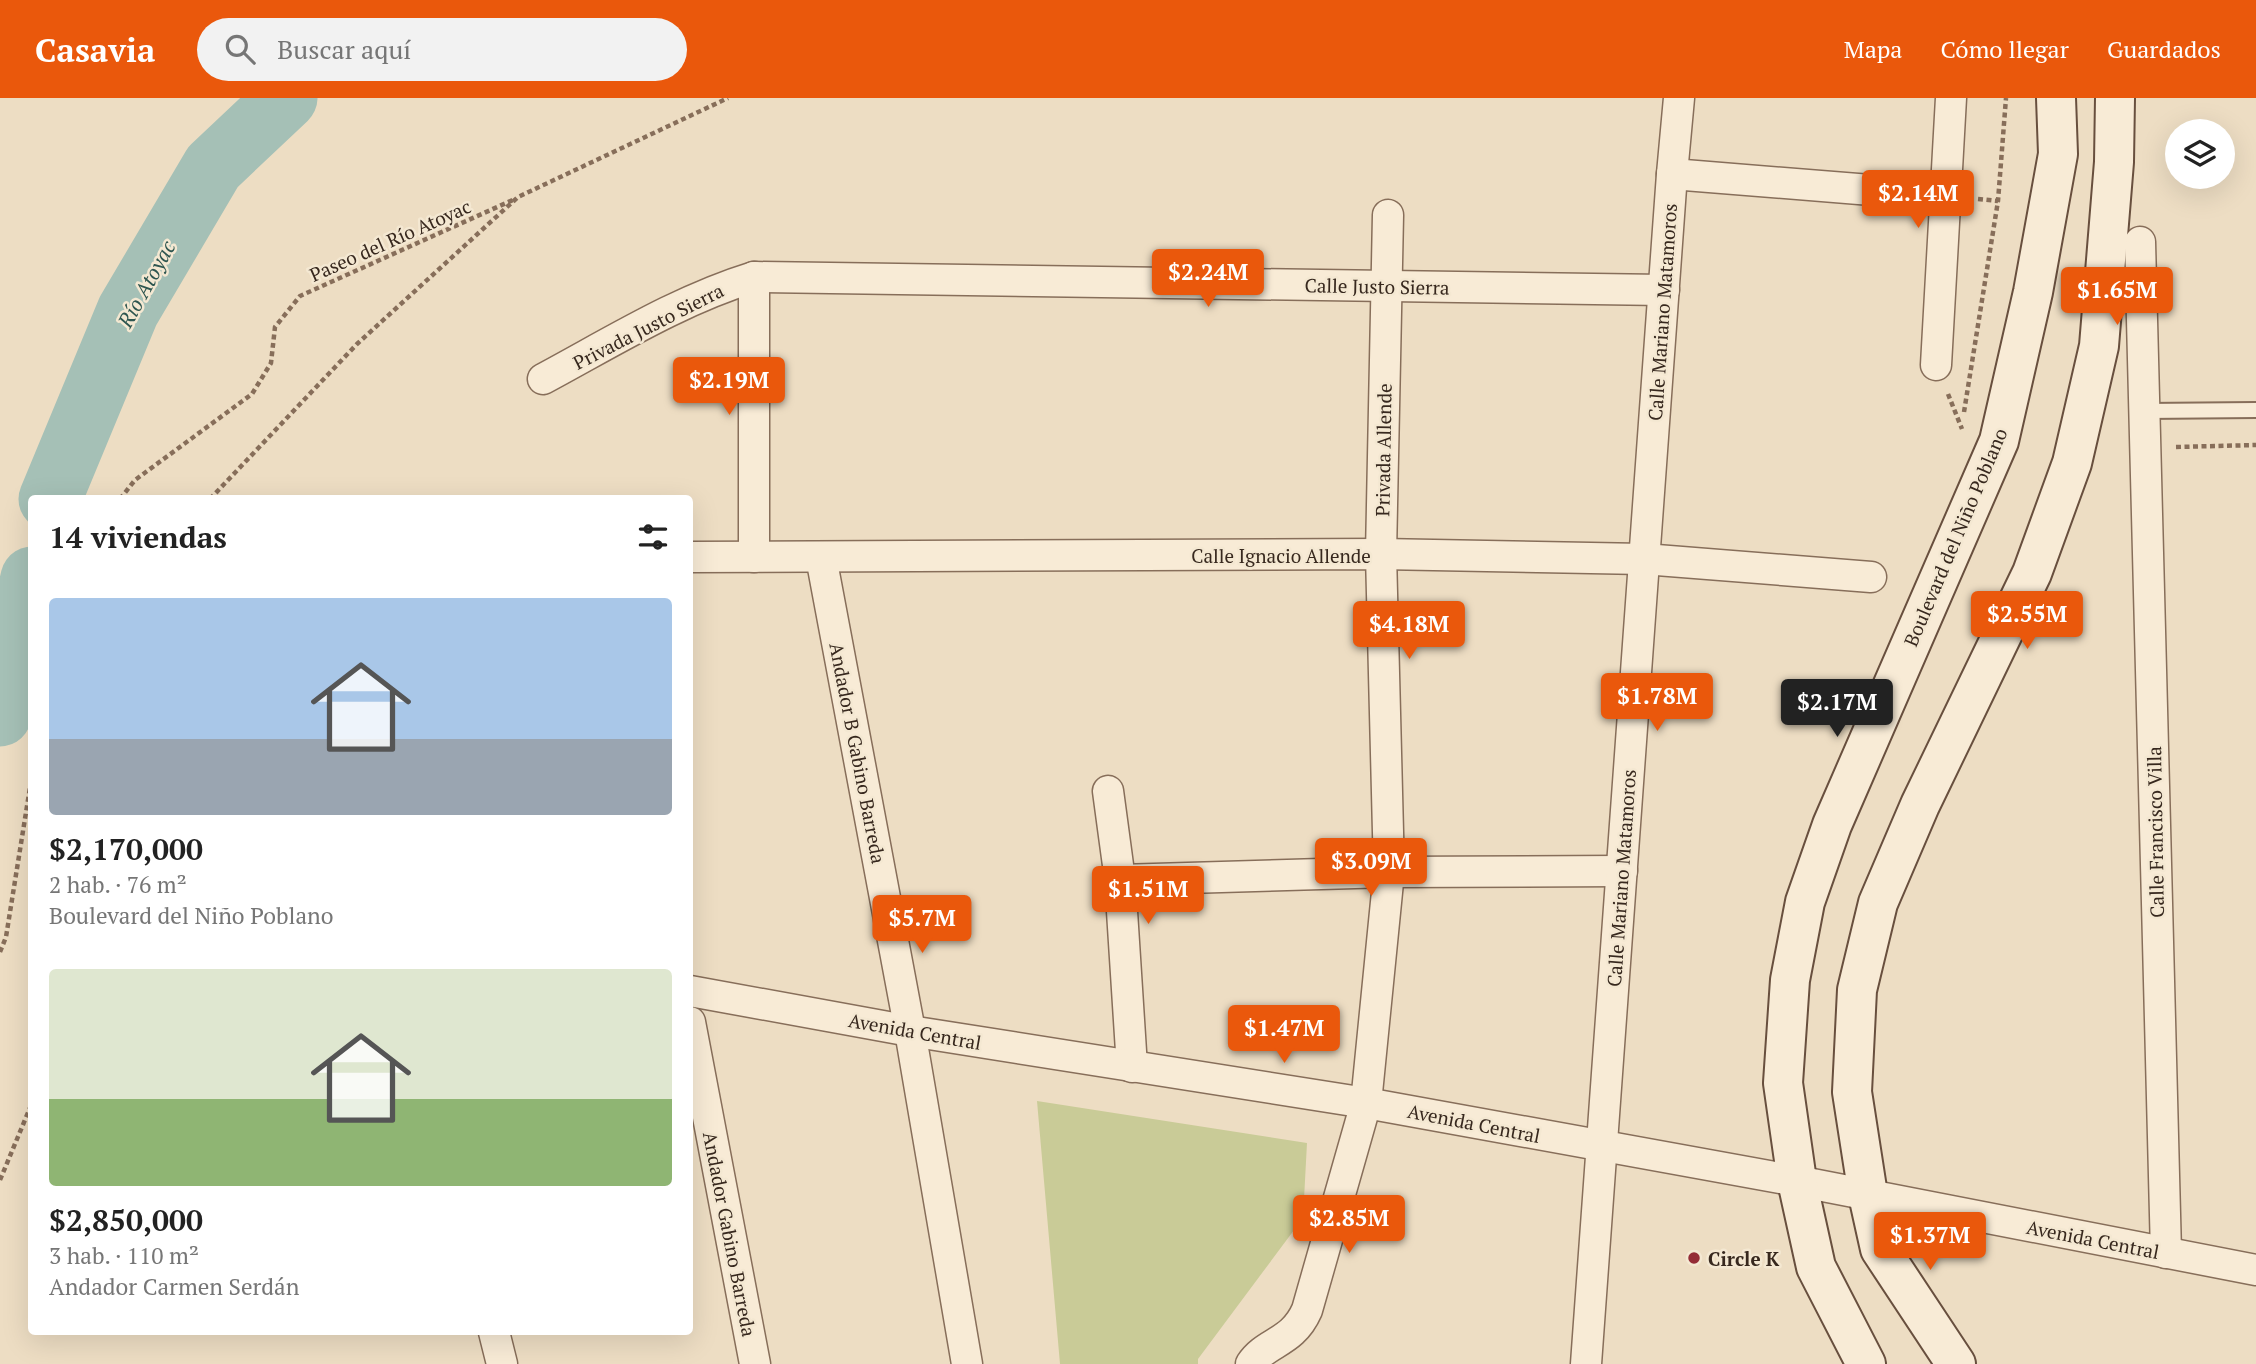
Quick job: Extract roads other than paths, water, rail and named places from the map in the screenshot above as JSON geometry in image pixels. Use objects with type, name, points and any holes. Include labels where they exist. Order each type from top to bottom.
[{"type":"main road","name":"Boulevard del Niño Poblano","points":[[1866,1364],[1816,1267],[1797,1181],[1783,1083],[1790,980],[1805,902],[1832,825],[1998,441],[2033,292],[2057,154],[2056,98]]},
{"type":"main road","points":[[1956,1364],[1880,1249],[1868,1195],[1852,1092],[1857,990],[1878,903],[1920,804],[2032,573],[2073,463],[2099,346],[2114,162],[2115,98]]},
{"type":"street","name":"Calle Mariano Matamoros","points":[[1586,1364],[1679,98]]},
{"type":"street","points":[[1936,365],[1951,98]]},
{"type":"street","points":[[1672,174],[1945,196]]},
{"type":"street","name":"Privada Allende","points":[[1251,1364],[1302,1322],[1366,1103],[1389,872],[1381,554],[1388,215]]},
{"type":"street","name":"Calle Francisco Villa","points":[[2140,242],[2166,1253]]},
{"type":"street","points":[[754,277],[754,557]]},
{"type":"street","name":"Calle Justo Sierra","points":[[754,277],[1664,290]]},
{"type":"street","name":"Privada Justo Sierra","points":[[544,379],[680,305],[715,289],[754,277]]},
{"type":"street","name":"Calle Ignacio Allende","points":[[693,557],[1381,554],[1644,559],[1871,577]]},
{"type":"street","name":"Andador B Gabino Barreda","points":[[821,557],[910,1031],[967,1364]]},
{"type":"street","points":[[1108,791],[1120,880],[1132,1067]]},
{"type":"street","points":[[1120,880],[1389,872],[1622,872]]},
{"type":"street","name":"Avenida Central","points":[[693,992],[910,1031],[1366,1103],[1797,1181],[2256,1270]]},
{"type":"street","name":"Andador Gabino Barreda","points":[[693,1038],[755,1364]]},
{"type":"street","points":[[496,1335],[502,1364]]},
{"type":"lane","points":[[2144,411],[2256,410]]},
{"type":"waterway","name":"Río Atoyac","points":[[52,495],[128,311],[213,167],[286,98]]},
{"type":"waterway","name":"Río Atoyac","points":[[0,715],[28,595]]},
{"type":"place","name":"Circle K","points":[[1694,1258]]}]
